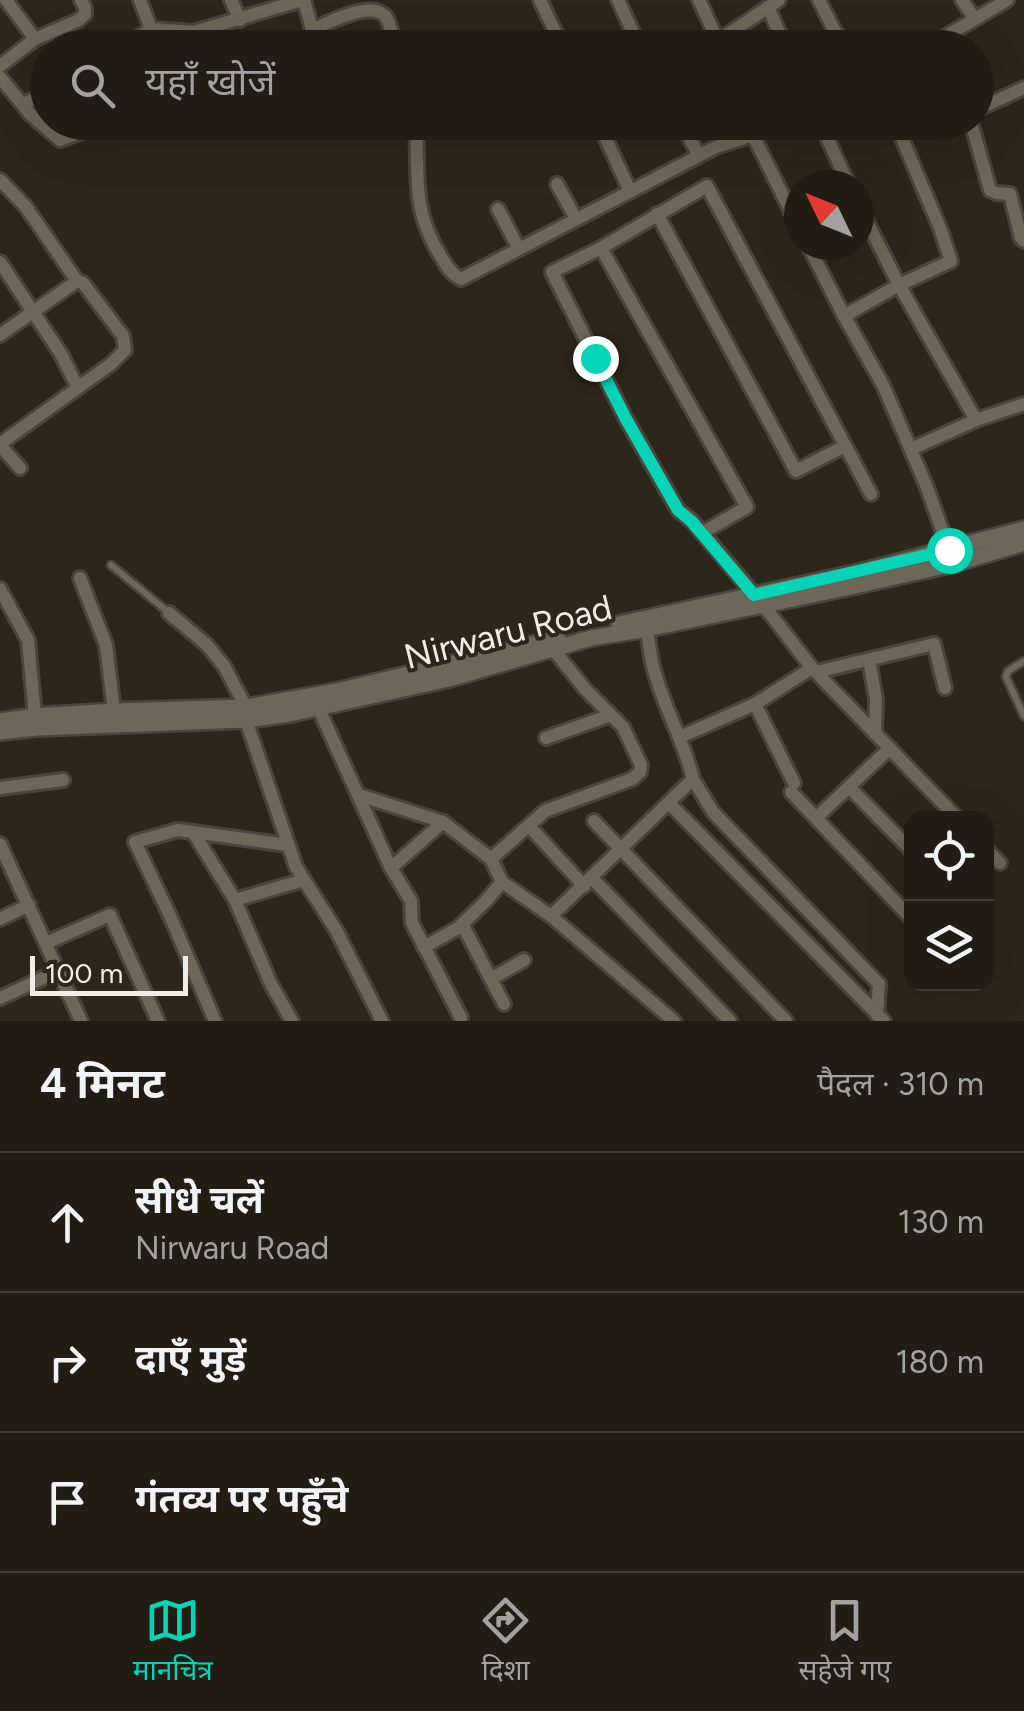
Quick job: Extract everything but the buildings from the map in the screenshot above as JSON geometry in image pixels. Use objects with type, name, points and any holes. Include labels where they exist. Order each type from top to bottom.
[{"type":"street","points":[[6,0],[30,31]]},
{"type":"street","points":[[56,30],[85,14],[81,0]]},
{"type":"street","points":[[140,0],[151,29],[181,30]]},
{"type":"street","points":[[230,0],[240,20]]},
{"type":"street","points":[[202,30],[303,0],[314,29],[364,7],[375,7],[384,13],[390,30]]},
{"type":"street","points":[[540,0],[554,30]]},
{"type":"street","points":[[618,0],[632,30]]},
{"type":"street","points":[[699,0],[713,30]]},
{"type":"street","points":[[819,0],[834,30]]},
{"type":"street","points":[[962,0],[974,18]]},
{"type":"street","points":[[956,30],[1006,0]]},
{"type":"street","points":[[739,30],[773,4],[781,30]]},
{"type":"street","points":[[0,66],[30,44]]},
{"type":"street","points":[[0,76],[30,114]]},
{"type":"street","points":[[994,102],[1024,88]]},
{"type":"street","points":[[22,104],[30,101]]},
{"type":"street","points":[[417,140],[420,212],[431,240],[457,278],[464,278],[733,140]]},
{"type":"street","points":[[606,140],[630,191]]},
{"type":"street","points":[[690,140],[698,156]]},
{"type":"street","points":[[762,140],[784,192]]},
{"type":"street","points":[[828,140],[842,170]]},
{"type":"street","points":[[844,316],[951,261],[904,140]]},
{"type":"street","points":[[976,140],[990,190],[1010,194],[1024,241]]},
{"type":"street","points":[[0,180],[26,207],[77,281],[83,283],[122,336],[125,350],[0,444],[20,468]]},
{"type":"street","points":[[557,184],[576,219]]},
{"type":"street","points":[[871,494],[707,186],[552,272],[626,419],[678,510],[702,533],[814,670],[950,811]]},
{"type":"street","points":[[498,209],[519,249]]},
{"type":"street","points":[[658,214],[796,471],[845,446]]},
{"type":"street","points":[[874,236],[976,420]]},
{"type":"street","points":[[601,248],[747,507],[702,533]]},
{"type":"street","points":[[816,260],[883,386],[952,557]]},
{"type":"street","points":[[0,262],[78,386]]},
{"type":"street","points":[[0,335],[77,281]]},
{"type":"street","points":[[911,449],[1024,404]]},
{"type":"street","name":"Nirwaru Road","points":[[952,557],[1024,529]]},
{"type":"street","name":"Nirwaru Road","points":[[0,732],[162,725],[318,707],[449,680],[590,638],[647,629],[1024,543]]},
{"type":"street","points":[[80,578],[106,645],[114,711]]},
{"type":"street","points":[[0,588],[4,604],[28,640],[35,716]]},
{"type":"street","name":"Nirwaru Road","points":[[0,721],[114,711],[246,714],[532,644],[759,601]]},
{"type":"street","points":[[169,614],[208,645],[224,666],[246,714],[296,868],[336,930],[382,1021]]},
{"type":"street","points":[[647,629],[653,669],[693,779],[713,812],[879,984],[880,1018]]},
{"type":"street","points":[[680,737],[755,704],[814,670],[934,644],[945,688]]},
{"type":"street","points":[[491,859],[545,811],[640,772],[641,765],[622,727],[552,650]]},
{"type":"street","points":[[869,660],[876,698],[875,732]]},
{"type":"street","points":[[755,704],[793,787],[816,818],[904,911]]},
{"type":"street","points":[[318,707],[391,868],[411,901],[412,923],[461,1018]]},
{"type":"street","points":[[546,738],[611,715]]},
{"type":"street","points":[[816,818],[890,748]]},
{"type":"street","points":[[551,916],[693,779]]},
{"type":"street","points":[[0,788],[63,780]]},
{"type":"street","points":[[849,787],[904,842]]},
{"type":"street","points":[[359,794],[443,822],[491,859],[502,882],[551,916],[674,1021]]},
{"type":"street","points":[[669,803],[880,1018]]},
{"type":"street","points":[[391,868],[443,822]]},
{"type":"street","points":[[594,822],[786,1021]]},
{"type":"street","points":[[529,826],[730,1021]]},
{"type":"street","points":[[215,1021],[136,842],[178,830],[288,845]]},
{"type":"street","points":[[194,832],[236,900],[292,1021]]},
{"type":"street","points":[[0,844],[81,1021]]},
{"type":"street","points":[[994,857],[1000,863]]},
{"type":"street","points":[[236,900],[304,880]]},
{"type":"street","points":[[424,947],[462,924],[502,882]]},
{"type":"street","points":[[0,919],[28,905]]},
{"type":"street","points":[[46,943],[110,915],[158,1021]]},
{"type":"street","points":[[462,924],[504,1004]]},
{"type":"street","points":[[806,942],[830,932]]},
{"type":"street","points":[[491,979],[524,960]]},
{"type":"street","points":[[0,998],[58,970]]},
{"type":"lane","points":[[111,565],[169,614]]},
{"type":"lane","points":[[1024,661],[1006,676],[1024,716]]},
{"type":"route","points":[[595,358],[678,510],[754,595],[949,550]]}]
